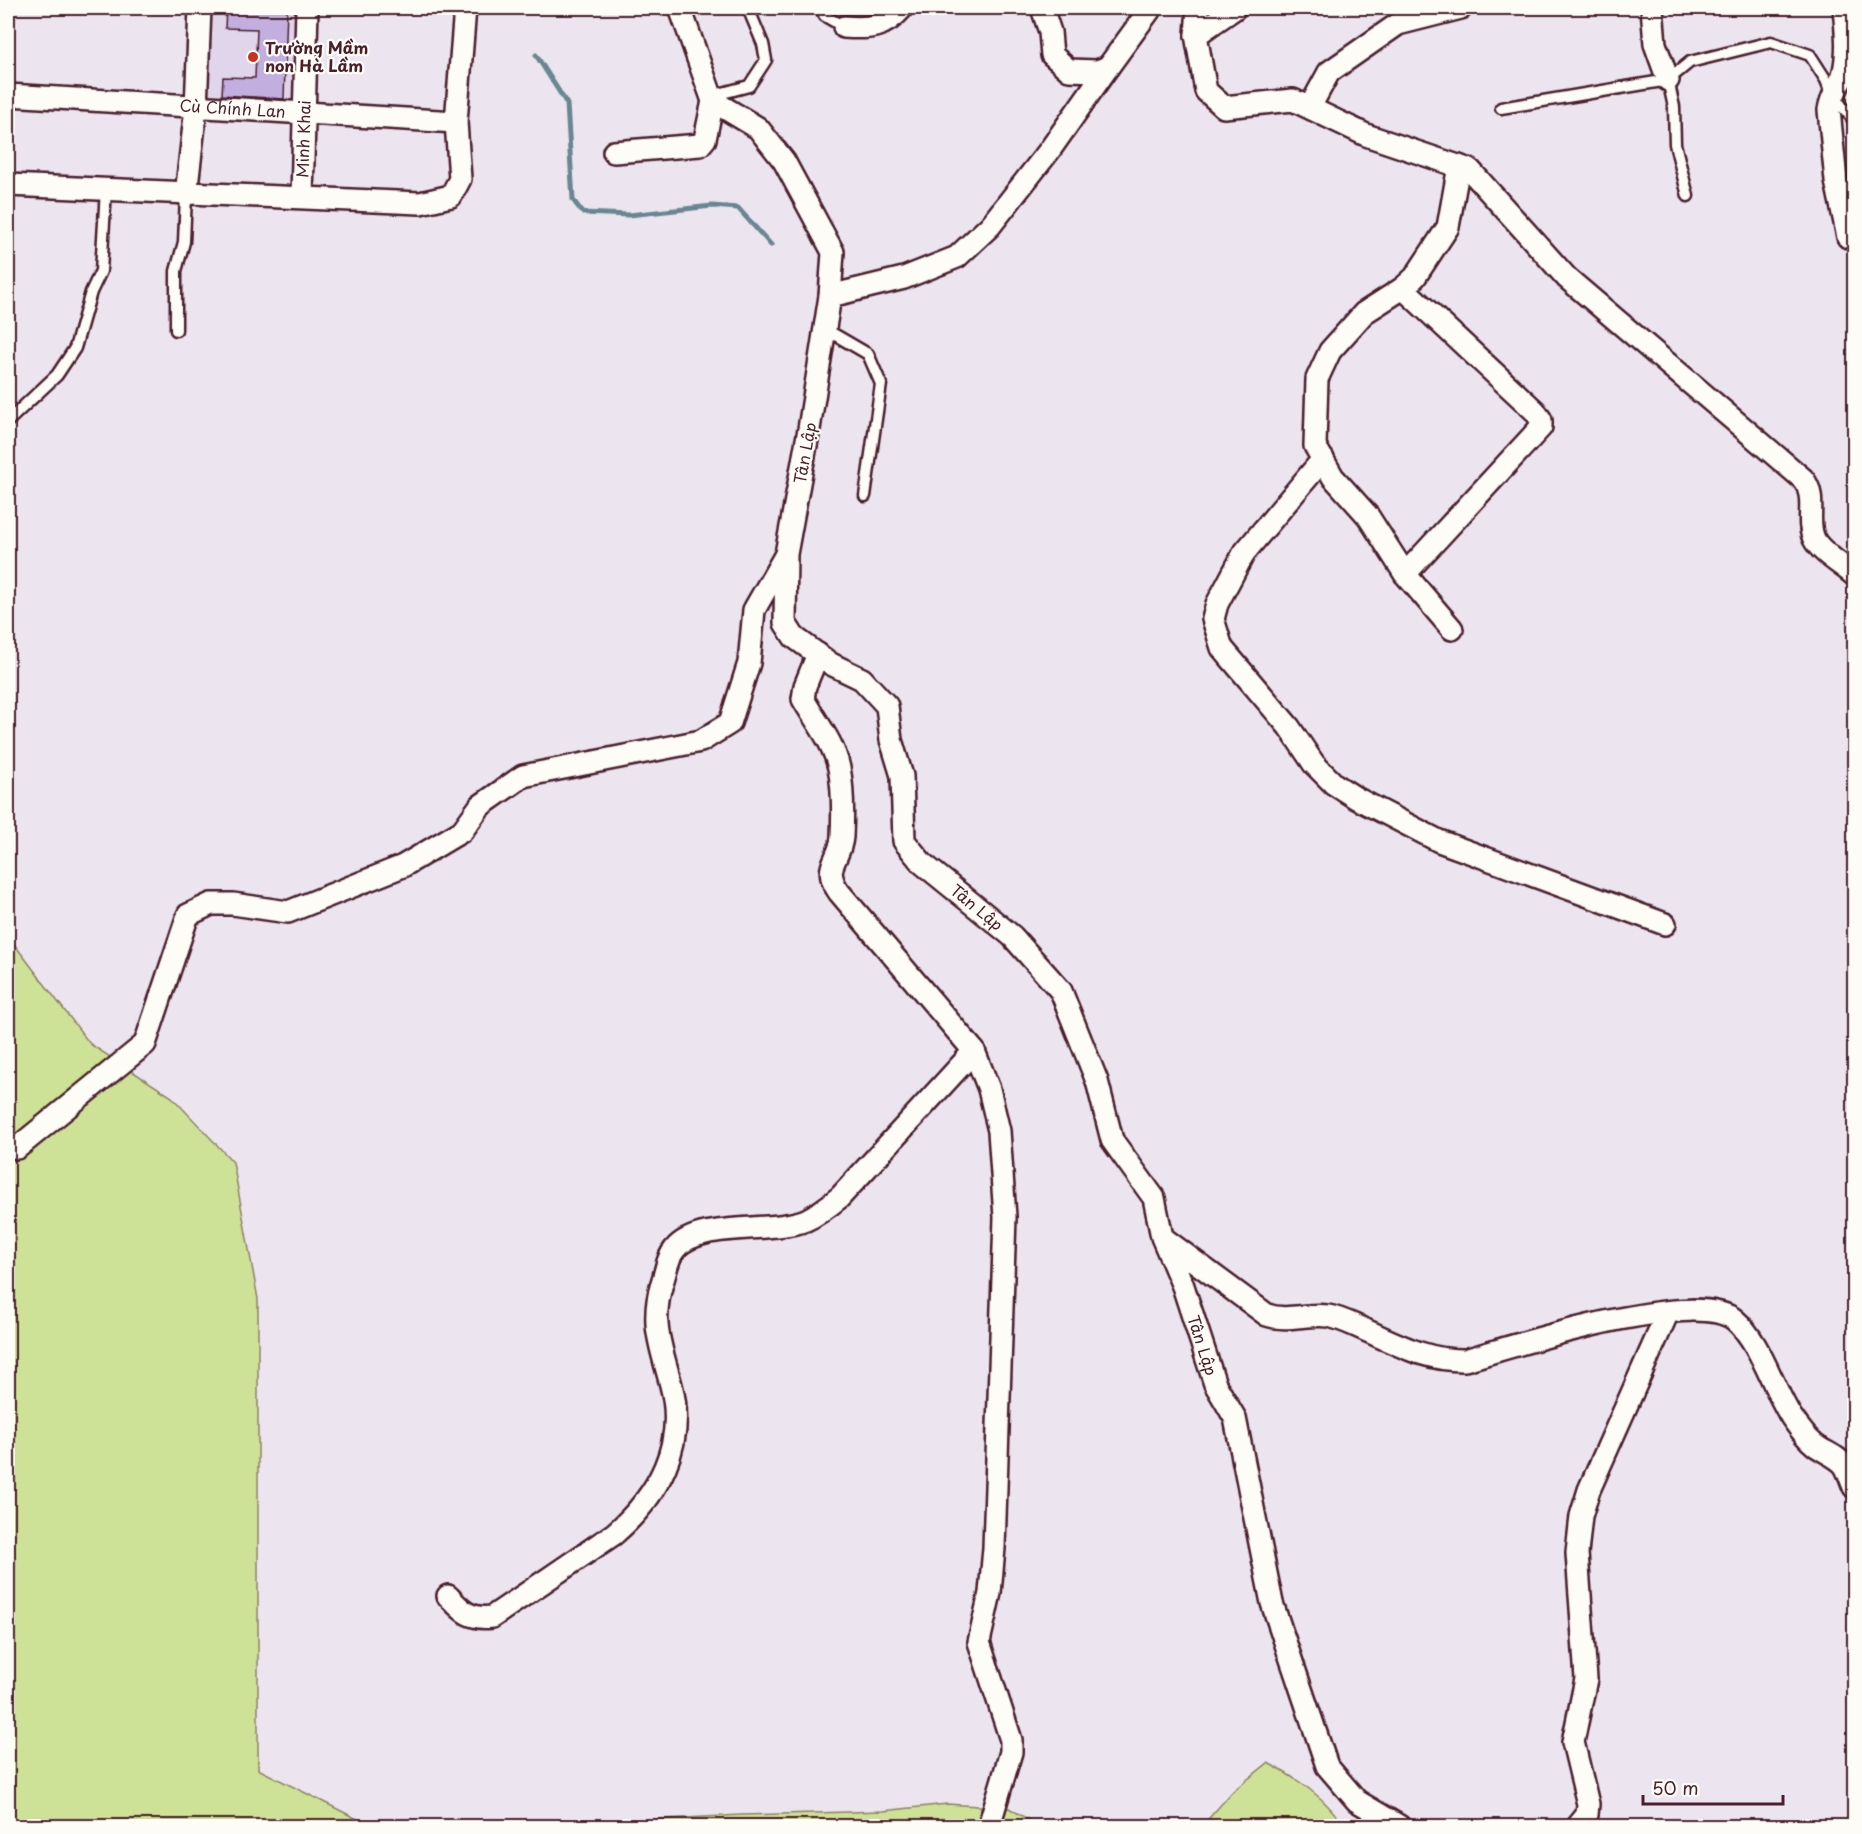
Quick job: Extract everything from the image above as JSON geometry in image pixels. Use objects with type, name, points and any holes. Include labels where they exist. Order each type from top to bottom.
[{"type":"street","points":[[186,195],[196,108],[200,8]]},
{"type":"street","name":"Minh Khai","points":[[302,197],[307,8]]},
{"type":"street","points":[[8,185],[186,195],[302,197],[420,203],[451,196],[460,179],[456,122],[465,8]]},
{"type":"street","points":[[614,152],[700,145],[705,139],[712,99],[680,8]]},
{"type":"street","points":[[844,27],[878,27],[892,20],[902,8]]},
{"type":"street","points":[[1042,8],[1050,32],[1052,55],[1069,70],[1097,71],[1108,67]]},
{"type":"street","points":[[830,296],[904,278],[957,257],[990,226],[1049,151],[1151,8]]},
{"type":"street","points":[[1198,8],[1196,35],[1206,91],[1224,107],[1293,100],[1366,135],[1470,171],[1567,278],[1803,479],[1810,491],[1812,533],[1816,542],[1854,575]]},
{"type":"street","points":[[1196,35],[1235,8]]},
{"type":"street","points":[[1310,107],[1329,72],[1398,24],[1461,8]]},
{"type":"street","points":[[1652,8],[1655,44],[1668,80]]},
{"type":"street","points":[[1844,8],[1847,42],[1843,74],[1832,95],[1829,110],[1836,181],[1848,237]]},
{"type":"street","name":"Cù Chính Lan","points":[[8,95],[456,122]]},
{"type":"street","name":"Tân Lập","points":[[712,99],[759,128],[784,161],[833,252],[825,329],[786,554],[785,623],[794,637],[831,664],[862,679],[887,706],[891,740],[902,776],[904,841],[922,863],[1012,936],[1061,991],[1097,1081],[1112,1140],[1154,1198],[1162,1237],[1183,1287],[1215,1384],[1235,1418],[1272,1603],[1327,1767],[1357,1801],[1399,1827]]},
{"type":"street","points":[[1452,629],[1404,574],[1368,516],[1334,477],[1315,446],[1317,380],[1330,351],[1364,314],[1403,288],[1415,277],[1448,227],[1459,166]]},
{"type":"street","points":[[1403,288],[1535,411],[1541,420],[1541,427],[1404,574]]},
{"type":"street","points":[[1323,459],[1244,554],[1217,604],[1214,619],[1222,648],[1289,727],[1314,764],[1334,784],[1356,798],[1439,841],[1665,924]]},
{"type":"street","points":[[17,1148],[144,1044],[189,915],[211,904],[233,904],[288,912],[403,866],[462,831],[480,806],[523,776],[701,741],[730,723],[749,663],[754,610],[786,554]]},
{"type":"street","points":[[818,654],[805,686],[803,699],[831,744],[839,769],[842,835],[832,863],[831,879],[839,892],[974,1051],[989,1089],[999,1131],[1005,1217],[994,1548],[990,1593],[979,1642],[1011,1740],[1011,1752],[989,1827]]},
{"type":"street","points":[[448,1596],[465,1614],[473,1617],[492,1617],[629,1522],[670,1458],[675,1440],[675,1405],[656,1329],[658,1299],[670,1257],[675,1249],[693,1235],[782,1226],[805,1220],[824,1210],[840,1197],[974,1051]]},
{"type":"street","points":[[1162,1237],[1267,1315],[1275,1318],[1313,1315],[1339,1318],[1425,1357],[1446,1360],[1464,1360],[1593,1323],[1668,1312],[1712,1310],[1732,1317],[1744,1328],[1785,1408],[1801,1431],[1814,1444],[1849,1464],[1854,1487]]},
{"type":"street","points":[[1578,1827],[1587,1815],[1588,1804],[1573,1742],[1586,1679],[1577,1552],[1581,1516],[1589,1490],[1668,1312]]},
{"type":"lane","points":[[712,99],[749,86],[766,60],[764,44],[748,8]]},
{"type":"lane","points":[[820,8],[825,16],[844,27]]},
{"type":"lane","points":[[1501,108],[1668,80],[1690,62],[1771,42],[1810,56],[1826,80],[1832,95],[1854,120]]},
{"type":"lane","points":[[1668,80],[1674,107],[1675,144],[1688,196]]},
{"type":"lane","points":[[8,421],[57,375],[75,348],[91,292],[101,271],[106,190]]},
{"type":"lane","points":[[176,330],[176,271],[184,242],[186,195]]},
{"type":"lane","points":[[825,329],[868,354],[881,384],[865,496]]},
{"type":"shaded area","name":"Trường Mầm non Hà Lầm","points":[[213,8],[299,8],[292,113],[206,107]]},
{"type":"green space","points":[[8,936],[90,1044],[172,1097],[233,1162],[258,1299],[258,1769],[371,1826],[8,1826]]},
{"type":"green space","points":[[1268,1763],[1320,1798],[1344,1826],[1202,1826],[1233,1791]]},
{"type":"green space","points":[[947,1804],[1009,1808],[1039,1826],[532,1826],[742,1815],[883,1811]]},
{"type":"building","points":[[226,8],[287,8],[284,99],[222,95],[223,77],[255,78],[257,29],[225,28]]},
{"type":"waterway","points":[[536,55],[567,104],[573,200],[583,213],[629,215],[712,206],[738,208],[771,245]]},
{"type":"place","name":"Trường Mầm non Hà Lầm","points":[[253,57]]}]
